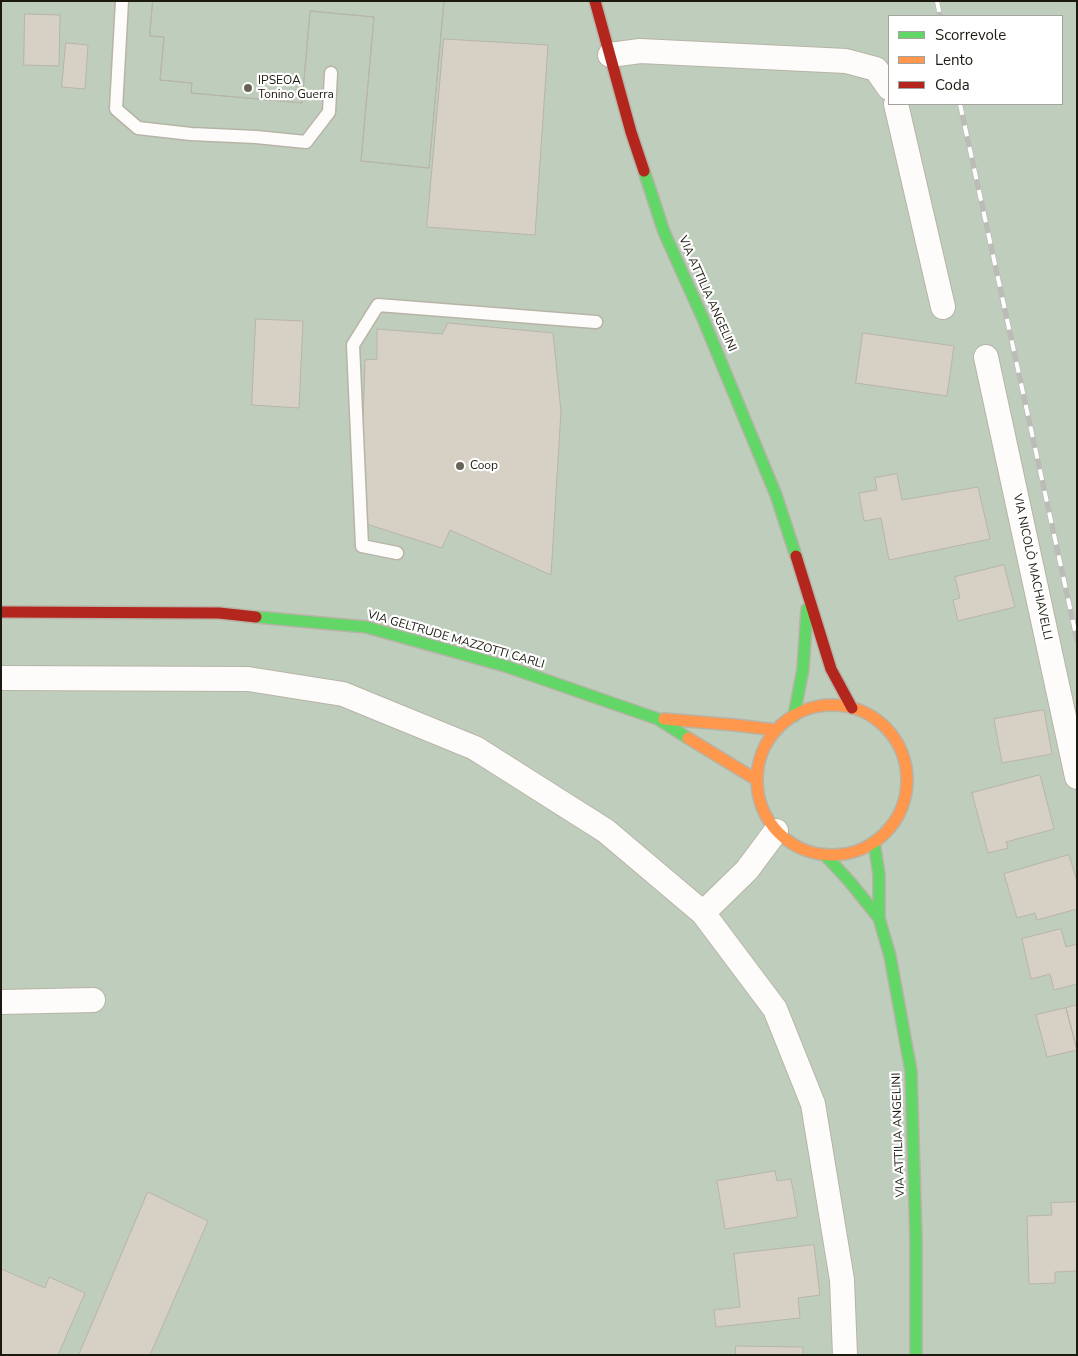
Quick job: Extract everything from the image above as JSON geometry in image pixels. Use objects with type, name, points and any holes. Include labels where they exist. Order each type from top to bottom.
[{"type":"street","name":"VIA ATTILIA ANGELINI","points":[[595,1],[631,132],[664,232],[704,321],[776,495],[831,669],[852,708]]},
{"type":"street","points":[[610,55],[640,51],[846,61],[876,69],[888,87]]},
{"type":"street","points":[[896,105],[943,307]]},
{"type":"street","name":"VIA NICOLÒ MACHIAVELLI","points":[[986,357],[1077,777]]},
{"type":"street","name":"VIA ATTILIA ANGELINI","points":[[794,716],[803,669],[808,592]]},
{"type":"street","name":"VIA GELTRUDE MAZZOTTI CARLI","points":[[1,612],[219,612],[366,627],[505,666],[658,719],[757,780]]},
{"type":"street","points":[[1,678],[248,679],[343,694],[475,748],[606,831],[704,913],[775,1008],[813,1104],[842,1280],[845,1355]]},
{"type":"street","points":[[832,705],[852,708],[871,717],[887,730],[900,748],[906,768],[907,789],[901,810],[890,828],[874,842],[851,853],[825,855],[807,851],[790,843],[776,831],[765,815],[759,798],[757,780],[759,762],[766,744],[776,730],[794,716],[812,708],[832,705]]},
{"type":"street","name":"VIA GELTRUDE MAZZOTTI CARLI","points":[[658,719],[735,724],[776,730]]},
{"type":"street","points":[[704,913],[747,870],[776,831]]},
{"type":"street","name":"VIA ATTILIA ANGELINI","points":[[874,842],[879,875],[879,918],[890,956],[911,1071],[916,1240],[916,1355]]},
{"type":"street","name":"VIA ATTILIA ANGELINI","points":[[825,855],[879,918]]},
{"type":"street","points":[[1,1002],[93,1000]]},
{"type":"lane","points":[[122,1],[116,109],[138,128],[191,134],[256,137],[306,142],[329,112],[331,73]]},
{"type":"lane","points":[[397,553],[362,546],[353,345],[378,305],[596,322]]},
{"type":"green space","points":[[1,1],[1077,1],[1077,1355],[1,1355]]},
{"type":"building","name":"IPSEOA Tonino Guerra","points":[[153,1],[444,1],[429,168],[361,161],[374,17],[310,11],[302,103],[191,93],[192,83],[160,80],[164,37],[150,36]]},
{"type":"building","name":"IPSEOA Tonino Guerra","points":[[153,1],[444,1],[429,168],[361,161],[374,17],[310,11],[302,103],[191,93],[192,83],[160,80],[164,37],[150,36]]},
{"type":"building","points":[[25,14],[60,15],[59,66],[24,65]]},
{"type":"building","points":[[444,39],[548,45],[535,235],[427,227]]},
{"type":"building","points":[[66,43],[88,45],[85,89],[62,87]]},
{"type":"building","points":[[256,319],[303,321],[299,408],[252,405]]},
{"type":"building","name":"Coop","points":[[448,323],[553,333],[561,411],[551,575],[450,530],[442,548],[360,522],[365,360],[377,359],[377,329],[442,334]]},
{"type":"building","points":[[863,333],[954,346],[947,396],[856,383]]},
{"type":"building","points":[[897,474],[902,500],[978,487],[990,539],[889,560],[881,518],[864,521],[859,493],[877,490],[875,478]]},
{"type":"building","points":[[1004,565],[1015,607],[958,621],[953,600],[960,598],[955,577]]},
{"type":"building","points":[[1044,710],[1052,754],[1002,763],[994,719]]},
{"type":"building","points":[[1040,775],[1054,829],[1006,842],[1008,848],[988,853],[972,793]]},
{"type":"building","points":[[1069,855],[1077,881],[1077,909],[1037,920],[1035,913],[1017,918],[1004,874]]},
{"type":"building","points":[[1061,929],[1066,947],[1077,944],[1077,984],[1054,990],[1050,974],[1031,979],[1022,939]]},
{"type":"building","points":[[1077,1005],[1077,1050],[1066,1008]]},
{"type":"building","points":[[1066,1008],[1077,1050],[1047,1057],[1036,1015]]},
{"type":"building","points":[[775,1171],[777,1181],[791,1179],[798,1217],[725,1229],[717,1181]]},
{"type":"building","points":[[148,1192],[208,1221],[150,1355],[79,1355]]},
{"type":"building","points":[[1077,1202],[1077,1271],[1055,1272],[1055,1283],[1029,1284],[1027,1216],[1052,1215],[1051,1203]]},
{"type":"building","points":[[814,1245],[820,1295],[798,1298],[800,1318],[716,1327],[714,1310],[740,1307],[734,1254]]},
{"type":"building","points":[[1,1269],[45,1288],[49,1277],[85,1293],[58,1355],[1,1355]]},
{"type":"building","points":[[736,1346],[803,1347],[803,1355],[736,1355]]},
{"type":"railway","points":[[937,1],[940,15]]},
{"type":"railway","points":[[960,105],[1077,640]]},
{"type":"traffic: fast","points":[[644,171],[664,232],[704,321],[776,495],[796,556]]},
{"type":"traffic: fast","points":[[794,716],[803,669],[807,609]]},
{"type":"traffic: fast","points":[[256,617],[366,627],[505,666],[658,719],[688,738]]},
{"type":"traffic: fast","points":[[874,842],[879,875],[879,918],[890,956],[911,1071],[916,1240],[916,1355]]},
{"type":"traffic: fast","points":[[825,855],[879,918]]},
{"type":"traffic: slow","points":[[832,705],[861,711],[885,727],[901,751],[907,780],[901,809],[885,833],[861,849],[832,855],[803,849],[779,833],[763,809],[757,780],[763,751],[779,727],[803,711],[832,705]]},
{"type":"traffic: slow","points":[[664,719],[776,730]]},
{"type":"traffic: slow","points":[[688,738],[757,780]]},
{"type":"traffic: jam","points":[[595,1],[631,132],[644,171]]},
{"type":"traffic: jam","points":[[796,556],[831,669],[852,708]]},
{"type":"traffic: jam","points":[[1,612],[219,613],[256,617]]},
{"type":"place","name":"IPSEOA Tonino Guerra","points":[[248,88]]},
{"type":"place","name":"Coop","points":[[460,466]]}]
